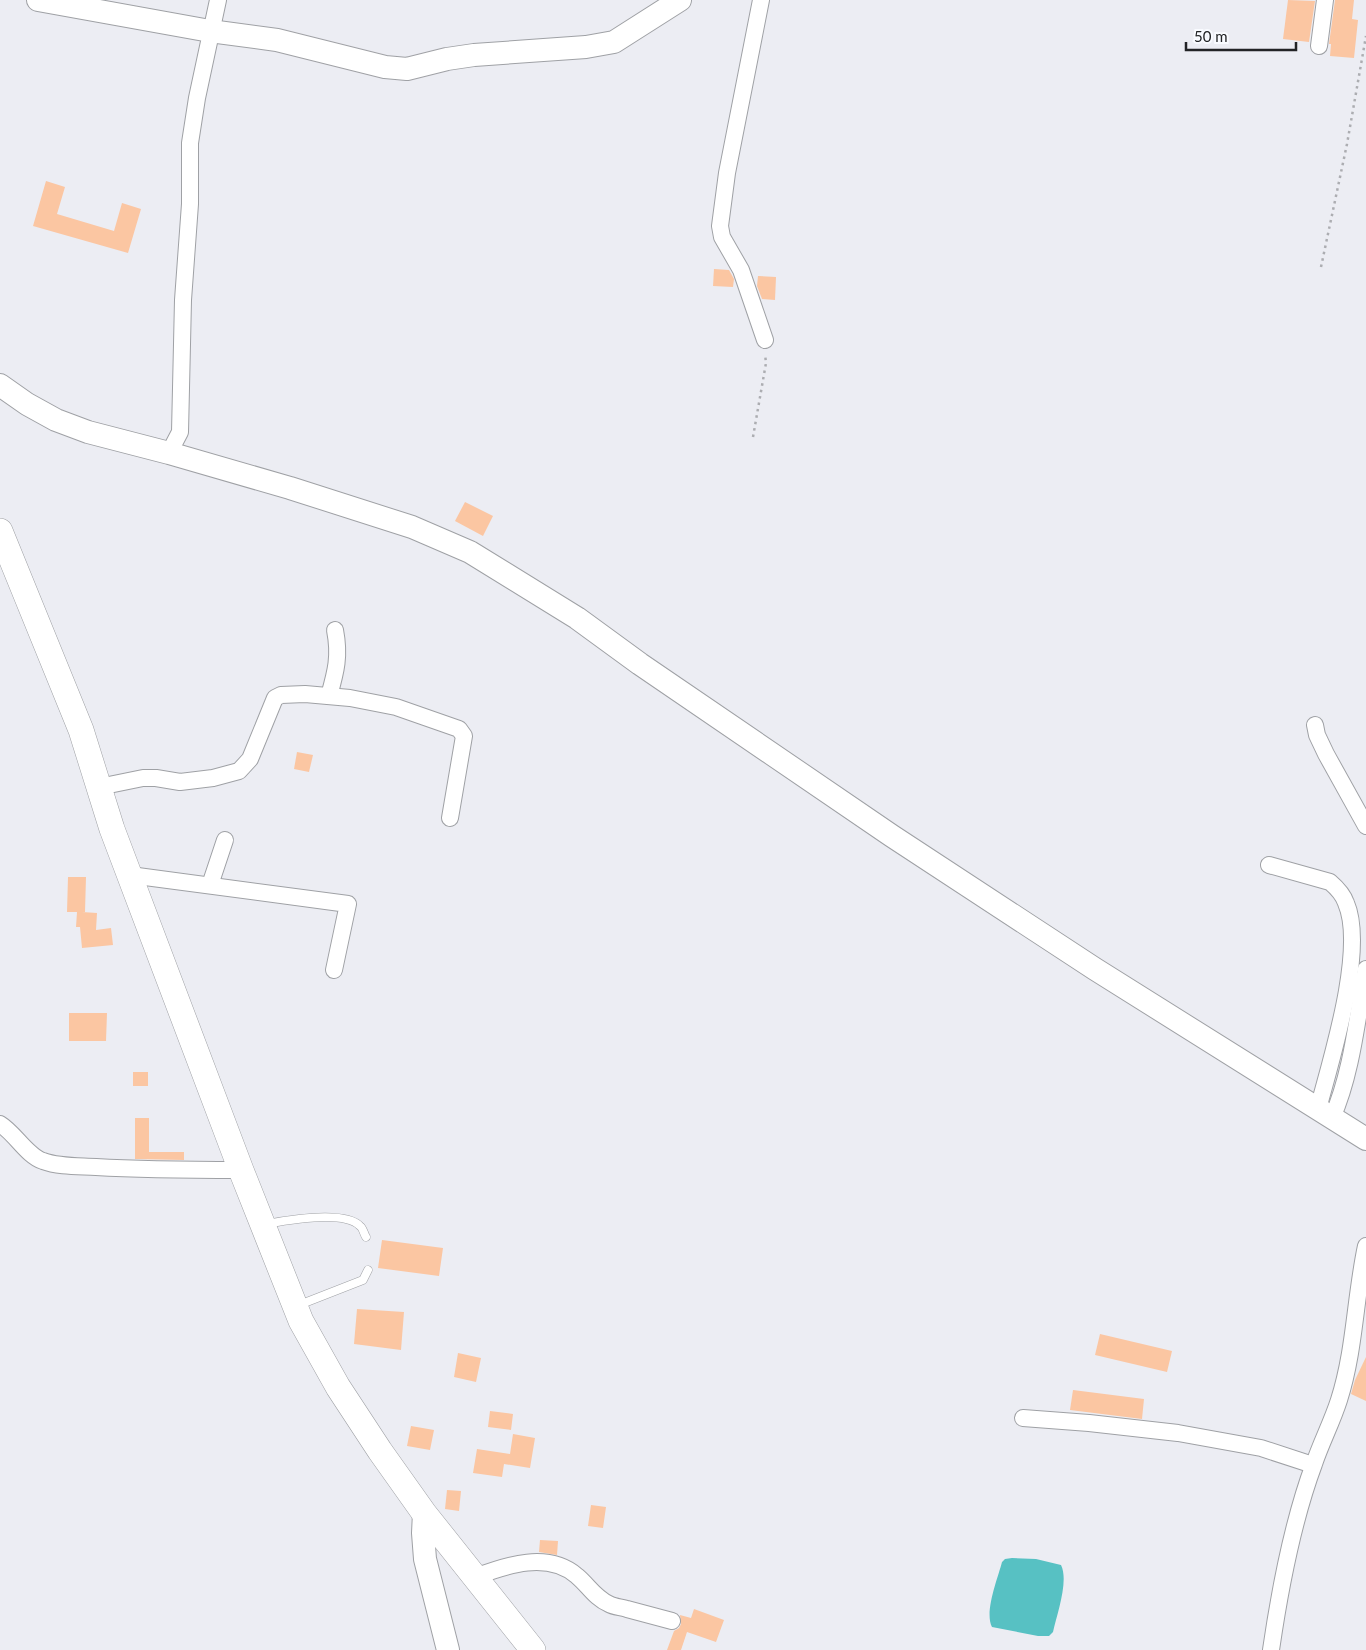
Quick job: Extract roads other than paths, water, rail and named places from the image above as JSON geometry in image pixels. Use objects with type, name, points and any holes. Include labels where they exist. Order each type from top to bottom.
[{"type":"main road","points":[[38,0],[277,40],[385,67],[407,68],[474,55],[586,47],[614,42],[680,0]]},
{"type":"main road","points":[[0,385],[27,404],[64,423],[88,432],[290,488],[412,527],[470,552],[577,618],[640,664],[908,847],[1095,969],[1366,1139]]},
{"type":"main road","points":[[0,532],[81,730],[112,829],[301,1321],[338,1387],[380,1452],[424,1513],[532,1650]]},
{"type":"main road","points":[[424,1513],[425,1560],[448,1650]]},
{"type":"street","points":[[169,453],[180,432],[183,300],[190,204],[190,143],[210,30],[218,0]]},
{"type":"street","points":[[762,0],[727,173],[720,226],[722,237],[741,270],[765,340]]},
{"type":"street","points":[[1319,46],[1325,0]]},
{"type":"street","points":[[329,696],[337,668],[338,649],[335,630]]},
{"type":"street","points":[[99,787],[143,778],[180,782],[213,778],[239,771],[250,759],[275,698],[281,694],[329,696],[396,707],[459,729],[464,736],[450,818]]},
{"type":"street","points":[[1315,725],[1326,754],[1366,826]]},
{"type":"street","points":[[210,885],[225,840]]},
{"type":"street","points":[[1269,865],[1330,882],[1338,888],[1347,904],[1351,919],[1351,966],[1325,1113]]},
{"type":"street","points":[[130,875],[348,904],[334,970]]},
{"type":"street","points":[[1325,1113],[1339,1102],[1345,1080],[1366,969]]},
{"type":"street","points":[[0,1124],[8,1129],[33,1155],[42,1161],[63,1165],[144,1170],[242,1170]]},
{"type":"street","points":[[1271,1650],[1276,1612],[1295,1527],[1313,1465],[1339,1401],[1349,1362],[1360,1275],[1366,1246]]},
{"type":"street","points":[[1023,1418],[1178,1433],[1261,1448],[1313,1465]]},
{"type":"street","points":[[474,1577],[500,1567],[532,1562],[558,1565],[569,1569],[585,1582],[596,1596],[608,1604],[672,1621]]},
{"type":"lane","points":[[263,1224],[308,1218],[347,1220],[360,1226],[366,1237]]},
{"type":"lane","points":[[295,1306],[363,1280],[368,1270]]},
{"type":"water","points":[[1005,1559],[1036,1559],[1061,1565],[1064,1580],[1062,1598],[1053,1632],[1049,1636],[1038,1636],[992,1627],[990,1613],[995,1586],[1002,1562]]}]
